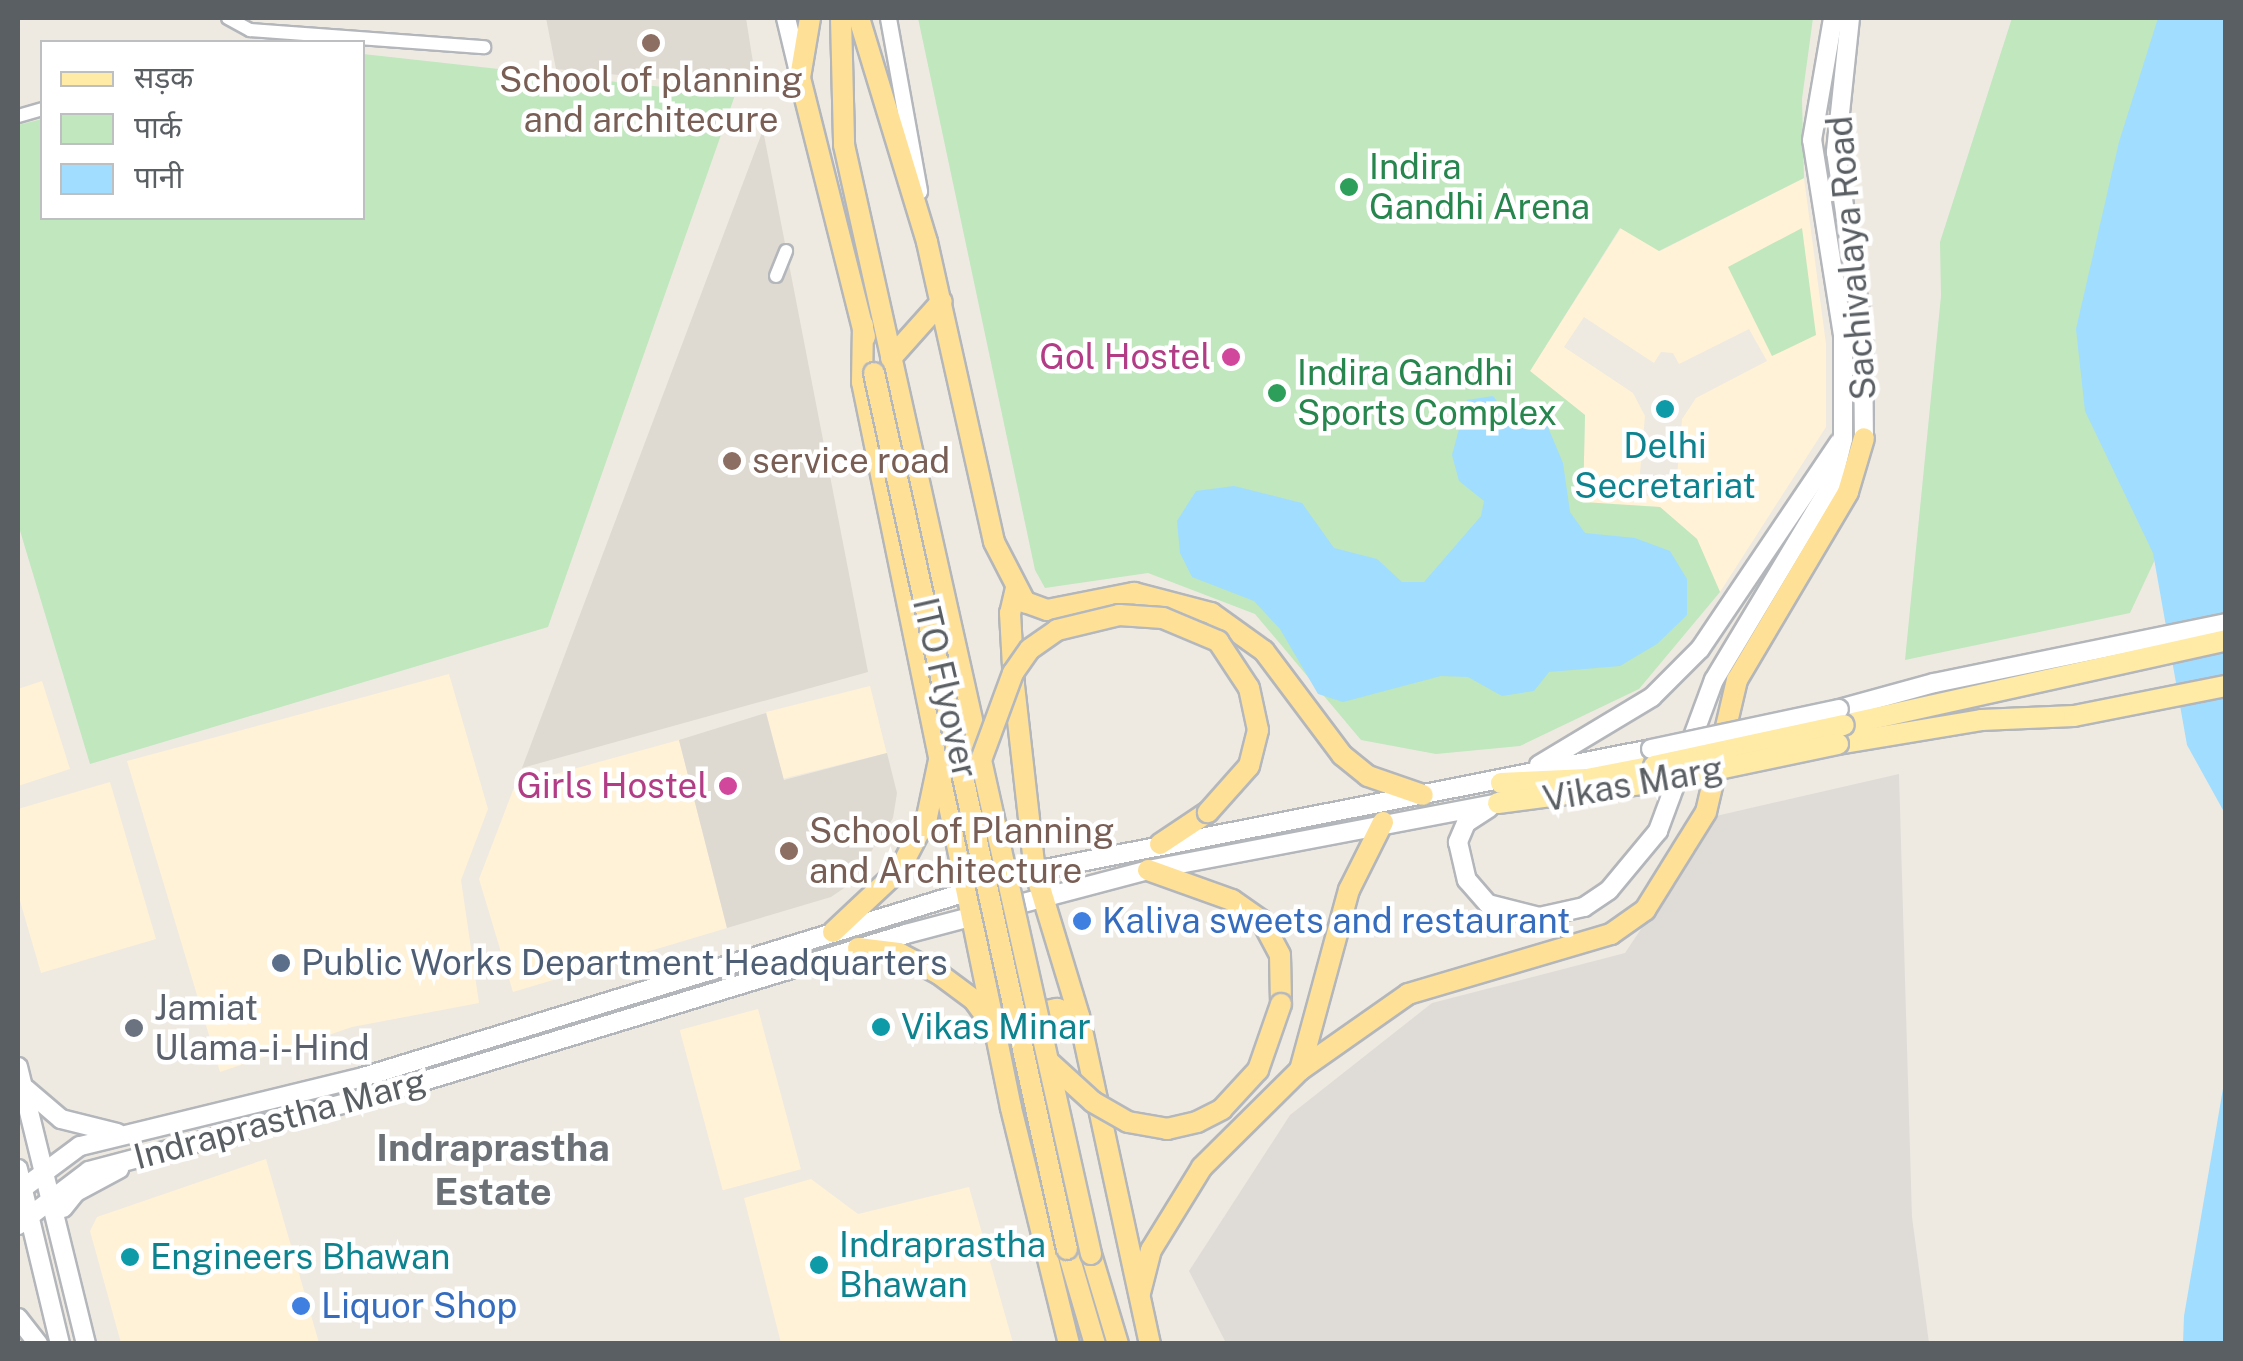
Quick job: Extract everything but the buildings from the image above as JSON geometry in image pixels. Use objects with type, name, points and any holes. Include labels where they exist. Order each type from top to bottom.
[{"type":"highway","points":[[810,18],[800,78],[862,325],[862,382],[997,1033],[1069,1344]]},
{"type":"highway","points":[[841,18],[844,145],[886,367]]},
{"type":"highway","points":[[859,18],[927,242],[994,542],[1025,602],[1047,610],[1134,593],[1211,614],[1264,651],[1342,755],[1368,776],[1424,795]]},
{"type":"highway","points":[[886,367],[942,301]]},
{"type":"highway","name":"ITO Flyover","points":[[862,325],[886,367],[981,760],[1091,1254],[1118,1344]]},
{"type":"highway","name":"ITO Flyover","points":[[886,367],[1067,1249],[1095,1344]]},
{"type":"highway","points":[[1138,1298],[1151,1250],[1202,1167],[1300,1070],[1408,994],[1612,934],[1645,910],[1706,812],[1737,680],[1790,550],[1858,472],[1853,439]]},
{"type":"highway","points":[[1016,588],[1010,614],[1014,685],[1035,871],[1079,1016],[1150,1344]]},
{"type":"highway","points":[[981,760],[1013,672],[1045,637],[1094,618],[1163,618],[1218,640],[1241,670],[1254,707],[1258,730],[1249,766],[1208,812],[1160,844]]},
{"type":"highway","points":[[833,932],[900,869],[927,816],[940,753]]},
{"type":"highway","points":[[1300,1070],[1349,890],[1384,822]]},
{"type":"highway","points":[[1049,1062],[1128,1122],[1167,1129],[1222,1109],[1258,1070],[1277,1028],[1283,980],[1274,937],[1232,900],[1148,870]]},
{"type":"highway","points":[[858,948],[899,953],[940,974],[974,1000],[997,1033]]},
{"type":"highway","points":[[997,1033],[1028,1014],[1057,1010],[1079,1016]]},
{"type":"main road","points":[[786,18],[800,78]]},
{"type":"main road","name":"Sachivalaya Road","points":[[1834,18],[1813,152],[1834,220],[1866,391],[1853,439]]},
{"type":"main road","name":"Sachivalaya Road","points":[[1850,18],[1836,152],[1834,220],[1842,390],[1853,439]]},
{"type":"main road","points":[[1813,152],[1836,152]]},
{"type":"main road","points":[[1842,390],[1866,391]]},
{"type":"main road","points":[[1790,550],[1652,698],[1500,793],[1459,835],[1463,870],[1481,899],[1530,917],[1584,907],[1609,890],[1658,830],[1714,680],[1790,550],[1853,439]]},
{"type":"main road","name":"Vikas Marg","points":[[1654,766],[1938,692],[2157,646],[2226,623]]},
{"type":"main road","name":"Vikas Marg","points":[[2157,646],[2226,640]]},
{"type":"main road","name":"Vikas Marg","points":[[973,915],[1148,870],[1384,822],[1500,793],[1654,766],[1918,729],[2148,704],[2226,686]]},
{"type":"main road","name":"Vikas Marg","points":[[1035,871],[1424,795],[1500,793]]},
{"type":"main road","name":"Indraprastha Marg","points":[[19,1182],[80,1146],[363,1077],[1035,871]]},
{"type":"main road","name":"Indraprastha Marg","points":[[24,1221],[56,1208],[80,1175],[381,1094],[973,915]]},
{"type":"main road","points":[[20,1076],[60,1119],[131,1136]]},
{"type":"main road","points":[[20,1076],[56,1208],[86,1344]]},
{"type":"main road","points":[[19,1182],[24,1221],[60,1344]]},
{"type":"main road","points":[[18,1318],[38,1344]]},
{"type":"street","points":[[228,18],[254,30],[484,47]]},
{"type":"street","points":[[888,18],[927,242]]},
{"type":"street","points":[[242,40],[254,30]]},
{"type":"street","points":[[776,276],[786,251]]},
{"type":"shaded area","name":"School of planning and architecure","points":[[546,18],[746,18],[757,88],[556,69]]},
{"type":"shaded area","name":"service road","points":[[763,130],[868,672],[522,768]]},
{"type":"shaded area","points":[[1804,178],[1826,344],[1826,427],[1720,592],[1697,539],[1660,507],[1583,503],[1585,415],[1530,371],[1621,228],[1660,251]],"holes":[[[1584,317],[1654,363],[1661,352],[1673,353],[1679,364],[1749,329],[1767,361],[1696,398],[1682,419],[1675,499],[1638,495],[1645,416],[1633,393],[1564,347]]]},
{"type":"shaded area","points":[[449,674],[488,809],[461,880],[479,1003],[352,1027],[220,1072],[127,761]]},
{"type":"shaded area","points":[[42,681],[70,769],[18,786],[18,689]]},
{"type":"shaded area","points":[[870,686],[887,753],[783,779],[766,712]]},
{"type":"shaded area","name":"School of Planning and Architecture","points":[[766,713],[784,780],[887,753],[897,793],[893,818],[850,884],[831,897],[727,928],[679,740]]},
{"type":"shaded area","points":[[679,740],[727,928],[513,992],[479,879],[515,785]]},
{"type":"shaded area","points":[[1899,774],[1912,1217],[1929,1343],[1226,1343],[1189,1271],[1290,1115],[1432,1003],[1625,953],[1716,816]]},
{"type":"shaded area","points":[[110,782],[156,939],[41,973],[18,894],[18,809]]},
{"type":"shaded area","points":[[758,1009],[801,1169],[723,1190],[680,1030]]},
{"type":"shaded area","points":[[266,1159],[319,1343],[121,1343],[90,1231],[97,1217]]},
{"type":"shaded area","points":[[811,1179],[858,1214],[969,1187],[1013,1343],[781,1343],[744,1198]]},
{"type":"green space","name":"Indira Gandhi Sports Complex","points":[[918,18],[1813,18],[1802,99],[1804,178],[1659,251],[1620,228],[1530,371],[1585,415],[1583,502],[1660,507],[1697,539],[1720,592],[1639,689],[1520,746],[1436,754],[1361,740],[1255,614],[1148,573],[1045,588],[1035,570]]},
{"type":"green space","points":[[2012,18],[2225,18],[2225,410],[2130,613],[1905,660],[1941,296],[1940,242]]},
{"type":"green space","points":[[365,54],[735,95],[548,627],[90,764],[18,524],[18,125],[40,120],[40,220],[365,220]]},
{"type":"green space","points":[[1802,228],[1816,335],[1772,356],[1728,267]]},
{"type":"water","points":[[2158,18],[2225,18],[2225,845],[2223,810],[2187,745],[2153,553],[2085,411],[2076,329],[2119,142]]},
{"type":"water","points":[[1493,396],[1502,408],[1547,425],[1563,463],[1570,512],[1585,533],[1635,538],[1670,551],[1687,579],[1687,615],[1657,644],[1620,666],[1549,672],[1534,691],[1502,696],[1468,677],[1441,676],[1343,702],[1318,694],[1280,629],[1254,601],[1192,577],[1180,553],[1177,521],[1196,491],[1234,486],[1302,503],[1334,548],[1377,559],[1402,582],[1424,582],[1481,516],[1484,501],[1459,481],[1452,455],[1467,400]]},
{"type":"water","points":[[2225,1077],[2225,1343],[2183,1343],[2184,1316]]},
{"type":"place","name":"School of planning and architecure","points":[[651,43]]},
{"type":"place","name":"Indira Gandhi Arena","points":[[1349,187]]},
{"type":"place","name":"Gol Hostel","points":[[1231,357]]},
{"type":"place","name":"Indira Gandhi Sports Complex","points":[[1277,393]]},
{"type":"place","name":"Delhi Secretariat","points":[[1665,409]]},
{"type":"place","name":"service road","points":[[732,461]]},
{"type":"place","name":"Girls Hostel","points":[[728,786]]},
{"type":"place","name":"School of Planning and Architecture","points":[[789,851]]},
{"type":"place","name":"Kaliva sweets and restaurant","points":[[1082,921]]},
{"type":"place","name":"Public Works Department Headquarters","points":[[281,963]]},
{"type":"place","name":"Vikas Minar","points":[[881,1027]]},
{"type":"place","name":"Jamiat Ulama-i-Hind","points":[[134,1028]]},
{"type":"place","name":"Engineers Bhawan","points":[[130,1257]]},
{"type":"place","name":"Indraprastha Bhawan","points":[[819,1265]]},
{"type":"place","name":"Liquor Shop","points":[[301,1306]]},
{"type":"district","name":"Indraprastha Estate","points":[[493,1170]]}]
